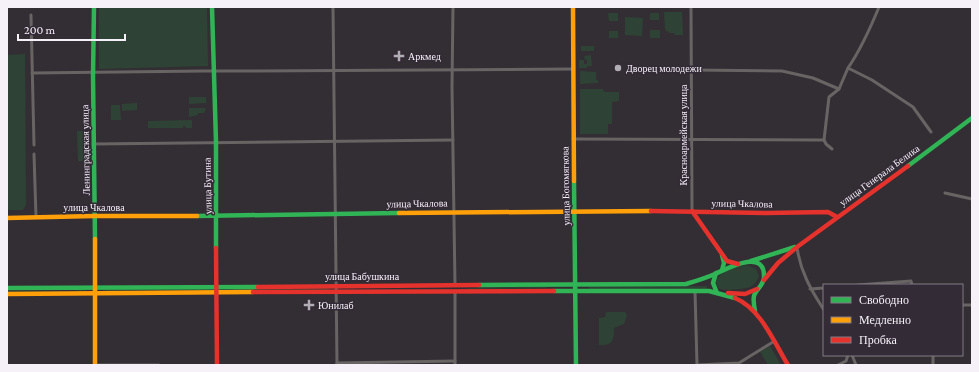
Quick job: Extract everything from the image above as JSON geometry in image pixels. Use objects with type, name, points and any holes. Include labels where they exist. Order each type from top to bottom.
[{"type":"main road","name":"Ленинградская улица","points":[[94,7],[94,365]]},
{"type":"main road","name":"улица Бутина","points":[[212,7],[216,142],[217,365]]},
{"type":"main road","name":"улица Богомягкова","points":[[573,7],[576,365]]},
{"type":"main road","name":"улица Генерала Белика","points":[[758,289],[778,263],[797,247],[972,118]]},
{"type":"main road","name":"улица Чкалова","points":[[7,218],[217,216],[335,213],[692,211],[767,213],[828,212],[837,217]]},
{"type":"main road","points":[[692,211],[721,254],[728,260],[738,264]]},
{"type":"main road","name":"улица Бабушкина","points":[[7,288],[686,284],[738,264],[797,247]]},
{"type":"main road","points":[[721,254],[724,263],[722,270]]},
{"type":"main road","points":[[751,261],[756,262],[762,267],[764,280]]},
{"type":"main road","points":[[716,273],[713,283],[717,293]]},
{"type":"main road","points":[[717,293],[745,294],[758,289]]},
{"type":"main road","points":[[755,311],[754,296],[758,289]]},
{"type":"main road","name":"улица Бабушкина","points":[[7,294],[694,290],[717,293]]},
{"type":"main road","points":[[717,293],[745,302],[755,311],[788,365]]},
{"type":"street","points":[[333,7],[337,364],[455,361]]},
{"type":"street","points":[[453,7],[452,69],[455,365]]},
{"type":"street","name":"Красноармейская улица","points":[[691,7],[692,211]]},
{"type":"street","points":[[832,149],[824,140],[829,97],[839,89],[848,68],[859,52],[870,30],[879,7]]},
{"type":"street","points":[[31,15],[34,145]]},
{"type":"street","points":[[848,68],[872,80],[913,107],[931,132]]},
{"type":"street","points":[[32,74],[93,72],[573,69]]},
{"type":"street","points":[[691,70],[782,70],[814,78],[839,89]]},
{"type":"street","points":[[573,139],[824,140]]},
{"type":"street","points":[[93,144],[453,140]]},
{"type":"street","points":[[34,154],[36,217]]},
{"type":"street","points":[[945,193],[972,199]]},
{"type":"street","points":[[797,247],[799,260],[810,289],[823,308]]},
{"type":"street","points":[[871,284],[910,281],[912,284]]},
{"type":"street","points":[[810,289],[823,288]]},
{"type":"street","points":[[694,290],[697,365],[739,364],[773,342]]},
{"type":"street","points":[[838,365],[846,361],[848,356]]},
{"type":"street","points":[[94,365],[159,365]]},
{"type":"green space","points":[[99,7],[207,7],[208,66],[99,69]]},
{"type":"green space","points":[[664,12],[682,12],[683,35],[675,35],[674,33],[670,33],[665,30]]},
{"type":"green space","points":[[608,13],[618,13],[618,21],[609,21]]},
{"type":"green space","points":[[650,13],[659,13],[659,20],[650,20]]},
{"type":"green space","points":[[625,17],[643,18],[642,36],[625,35]]},
{"type":"green space","points":[[650,30],[660,30],[660,38],[650,38]]},
{"type":"green space","points":[[609,31],[618,31],[618,38],[609,38]]},
{"type":"green space","points":[[581,46],[594,46],[594,51],[581,51]]},
{"type":"green space","points":[[25,54],[26,205],[23,210],[7,210],[7,55]]},
{"type":"green space","points":[[591,55],[592,66],[587,66],[587,68],[579,68],[579,60],[584,60],[584,64],[587,64],[587,60],[585,60],[584,56]]},
{"type":"green space","points":[[580,71],[596,72],[596,80],[598,80],[598,83],[580,84]]},
{"type":"green space","points":[[580,89],[603,89],[604,92],[619,92],[619,101],[612,102],[612,124],[608,124],[608,134],[580,134]]},
{"type":"green space","points":[[189,97],[206,97],[206,103],[189,104]]},
{"type":"green space","points":[[137,103],[137,110],[122,111],[122,104]]},
{"type":"green space","points":[[111,105],[120,105],[121,120],[111,120]]},
{"type":"green space","points":[[189,108],[206,108],[204,113],[198,113],[198,115],[189,117]]},
{"type":"green space","points":[[192,120],[192,128],[186,128],[183,126],[183,128],[148,128],[148,121]]},
{"type":"green space","points":[[77,131],[87,131],[87,161],[78,161]]},
{"type":"green space","points":[[748,265],[756,269],[759,276],[752,286],[748,288],[722,290],[716,284],[720,276],[728,270]]},
{"type":"green space","points":[[589,286],[707,286],[707,289],[589,289]]},
{"type":"green space","points":[[480,287],[548,287],[464,289]]},
{"type":"green space","points":[[235,288],[329,288],[329,290],[232,290]]},
{"type":"green space","points":[[115,289],[209,289],[209,290],[101,291]]},
{"type":"green space","points":[[78,290],[74,291],[7,292],[7,291]]},
{"type":"green space","points":[[606,312],[625,312],[627,315],[624,324],[614,328],[614,336],[612,341],[604,345],[599,345],[599,318],[605,317]]},
{"type":"green space","points":[[770,346],[781,365],[768,365],[760,352]]},
{"type":"traffic: fast","points":[[94,7],[93,76],[95,239]]},
{"type":"traffic: fast","points":[[212,7],[216,142],[216,248]]},
{"type":"traffic: fast","points":[[908,166],[972,118]]},
{"type":"traffic: fast","points":[[574,181],[576,365]]},
{"type":"traffic: fast","points":[[197,216],[399,213]]},
{"type":"traffic: fast","points":[[751,261],[795,247]]},
{"type":"traffic: fast","points":[[722,255],[724,263],[722,270]]},
{"type":"traffic: fast","points":[[479,285],[686,284],[708,277],[736,265],[745,262],[752,262],[759,263],[763,268],[764,277],[763,282],[754,296],[755,311]]},
{"type":"traffic: fast","points":[[716,273],[713,283],[717,293]]},
{"type":"traffic: fast","points":[[7,288],[258,287]]},
{"type":"traffic: fast","points":[[554,291],[709,291],[735,298]]},
{"type":"traffic: slow","points":[[573,7],[574,181]]},
{"type":"traffic: slow","points":[[399,213],[651,211]]},
{"type":"traffic: slow","points":[[7,218],[197,216]]},
{"type":"traffic: slow","points":[[95,239],[95,365]]},
{"type":"traffic: slow","points":[[7,294],[253,292]]},
{"type":"traffic: jam","points":[[764,280],[778,263],[797,247],[908,166]]},
{"type":"traffic: jam","points":[[651,211],[767,213],[828,212],[837,217]]},
{"type":"traffic: jam","points":[[692,211],[727,261],[738,264]]},
{"type":"traffic: jam","points":[[216,248],[217,365]]},
{"type":"traffic: jam","points":[[258,287],[479,285]]},
{"type":"traffic: jam","points":[[728,293],[745,294],[757,289]]},
{"type":"traffic: jam","points":[[253,292],[554,291]]},
{"type":"traffic: jam","points":[[735,298],[744,303],[760,318],[788,365]]},
{"type":"place","name":"Аркмед","points":[[399,56]]},
{"type":"place","name":"Дворец молодежи","points":[[618,68]]},
{"type":"place","name":"Юнилаб","points":[[309,305]]}]
